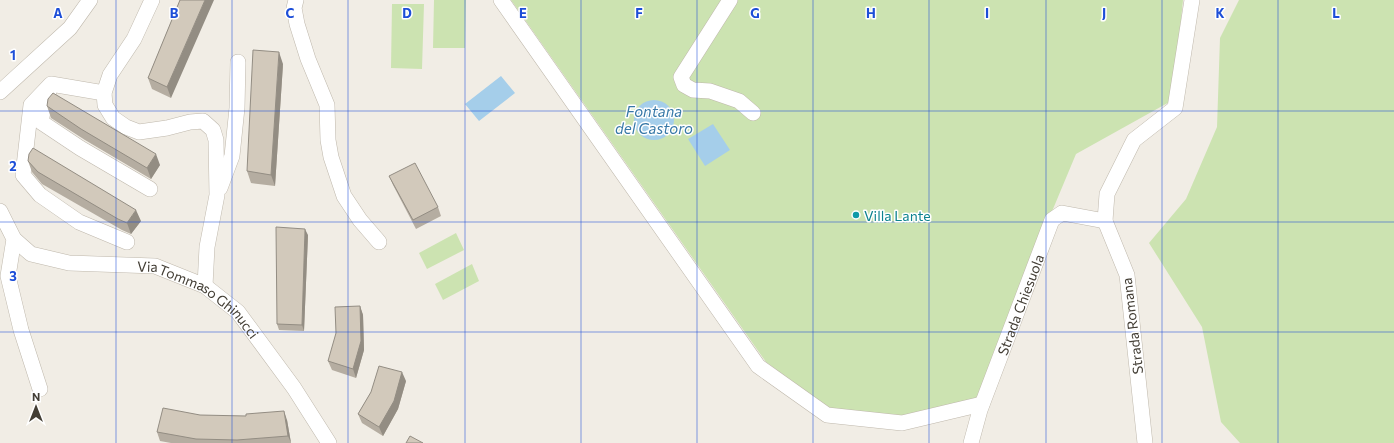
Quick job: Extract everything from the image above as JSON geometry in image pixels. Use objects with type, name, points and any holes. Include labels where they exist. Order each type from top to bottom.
[{"type":"street","points":[[0,92],[70,28],[90,0]]},
{"type":"street","points":[[152,0],[134,39],[110,75],[104,93],[105,105],[113,118],[126,127],[139,132],[167,128],[190,122],[203,121],[213,130],[216,140],[217,195]]},
{"type":"street","points":[[296,0],[294,8],[297,24],[308,59],[327,105],[328,140],[331,157],[344,196],[360,220],[379,242]]},
{"type":"street","points":[[500,0],[758,366],[827,415],[902,424],[982,404]]},
{"type":"street","points":[[730,0],[681,77],[684,85],[693,90],[710,91],[739,101],[753,113]]},
{"type":"street","name":"Strada Romana","points":[[1146,443],[1127,275],[1105,221],[1107,194],[1134,140],[1175,108],[1192,0]]},
{"type":"street","points":[[205,286],[207,247],[217,195],[232,156],[237,108],[238,62]]},
{"type":"street","points":[[51,84],[104,93]]},
{"type":"street","points":[[51,84],[41,122],[80,148],[150,189]]},
{"type":"street","points":[[51,84],[31,105],[23,175],[40,195],[79,222],[127,242]]},
{"type":"street","points":[[0,211],[14,239],[8,276],[21,330],[40,389]]},
{"type":"street","name":"Strada Chiesuola","points":[[971,443],[982,404],[1052,220],[1062,213],[1105,221]]},
{"type":"street","name":"Via Tommaso Ghinucci","points":[[14,239],[31,254],[69,263],[155,266],[205,286],[238,312],[294,388],[329,443]]},
{"type":"green space","points":[[434,0],[466,0],[465,48],[433,48]]},
{"type":"green space","name":"Villa Lante","points":[[511,0],[1183,0],[1173,100],[1076,154],[1025,276],[979,397],[901,419],[830,410],[766,362]]},
{"type":"green space","points":[[1239,0],[1394,0],[1394,443],[1240,443],[1221,422],[1202,327],[1149,243],[1186,199],[1217,127],[1220,38]]},
{"type":"green space","points":[[392,4],[424,4],[422,69],[391,68]]},
{"type":"green space","points":[[456,233],[464,250],[427,269],[419,253]]},
{"type":"green space","points":[[472,264],[479,281],[443,300],[435,284]]},
{"type":"water","points":[[501,76],[515,93],[479,121],[465,104]]},
{"type":"water","name":"Fontana del Castoro","points":[[658,100],[665,103],[671,109],[674,120],[673,128],[665,137],[658,140],[650,140],[643,137],[635,128],[634,116],[637,109],[646,101]]},
{"type":"water","points":[[713,124],[730,150],[705,166],[688,139]]},
{"type":"building","points":[[180,0],[205,0],[167,87],[148,78]]},
{"type":"building","points":[[253,50],[279,52],[271,175],[247,171]]},
{"type":"building","points":[[53,93],[156,154],[147,168],[81,129],[47,106],[48,99]]},
{"type":"building","points":[[33,148],[136,210],[127,223],[38,172],[28,161],[29,154]]},
{"type":"building","points":[[415,163],[438,207],[413,220],[389,176]]},
{"type":"building","points":[[276,227],[305,229],[302,325],[277,324]]},
{"type":"building","points":[[360,306],[361,341],[353,369],[328,361],[336,333],[335,307]]},
{"type":"building","points":[[379,366],[402,372],[394,401],[379,427],[358,414],[371,392]]},
{"type":"building","points":[[163,408],[200,415],[246,416],[246,414],[284,411],[288,436],[237,440],[196,439],[157,432]]},
{"type":"building","points":[[410,436],[423,443],[406,443]]},
{"type":"place","name":"Villa Lante","points":[[856,215]]}]
